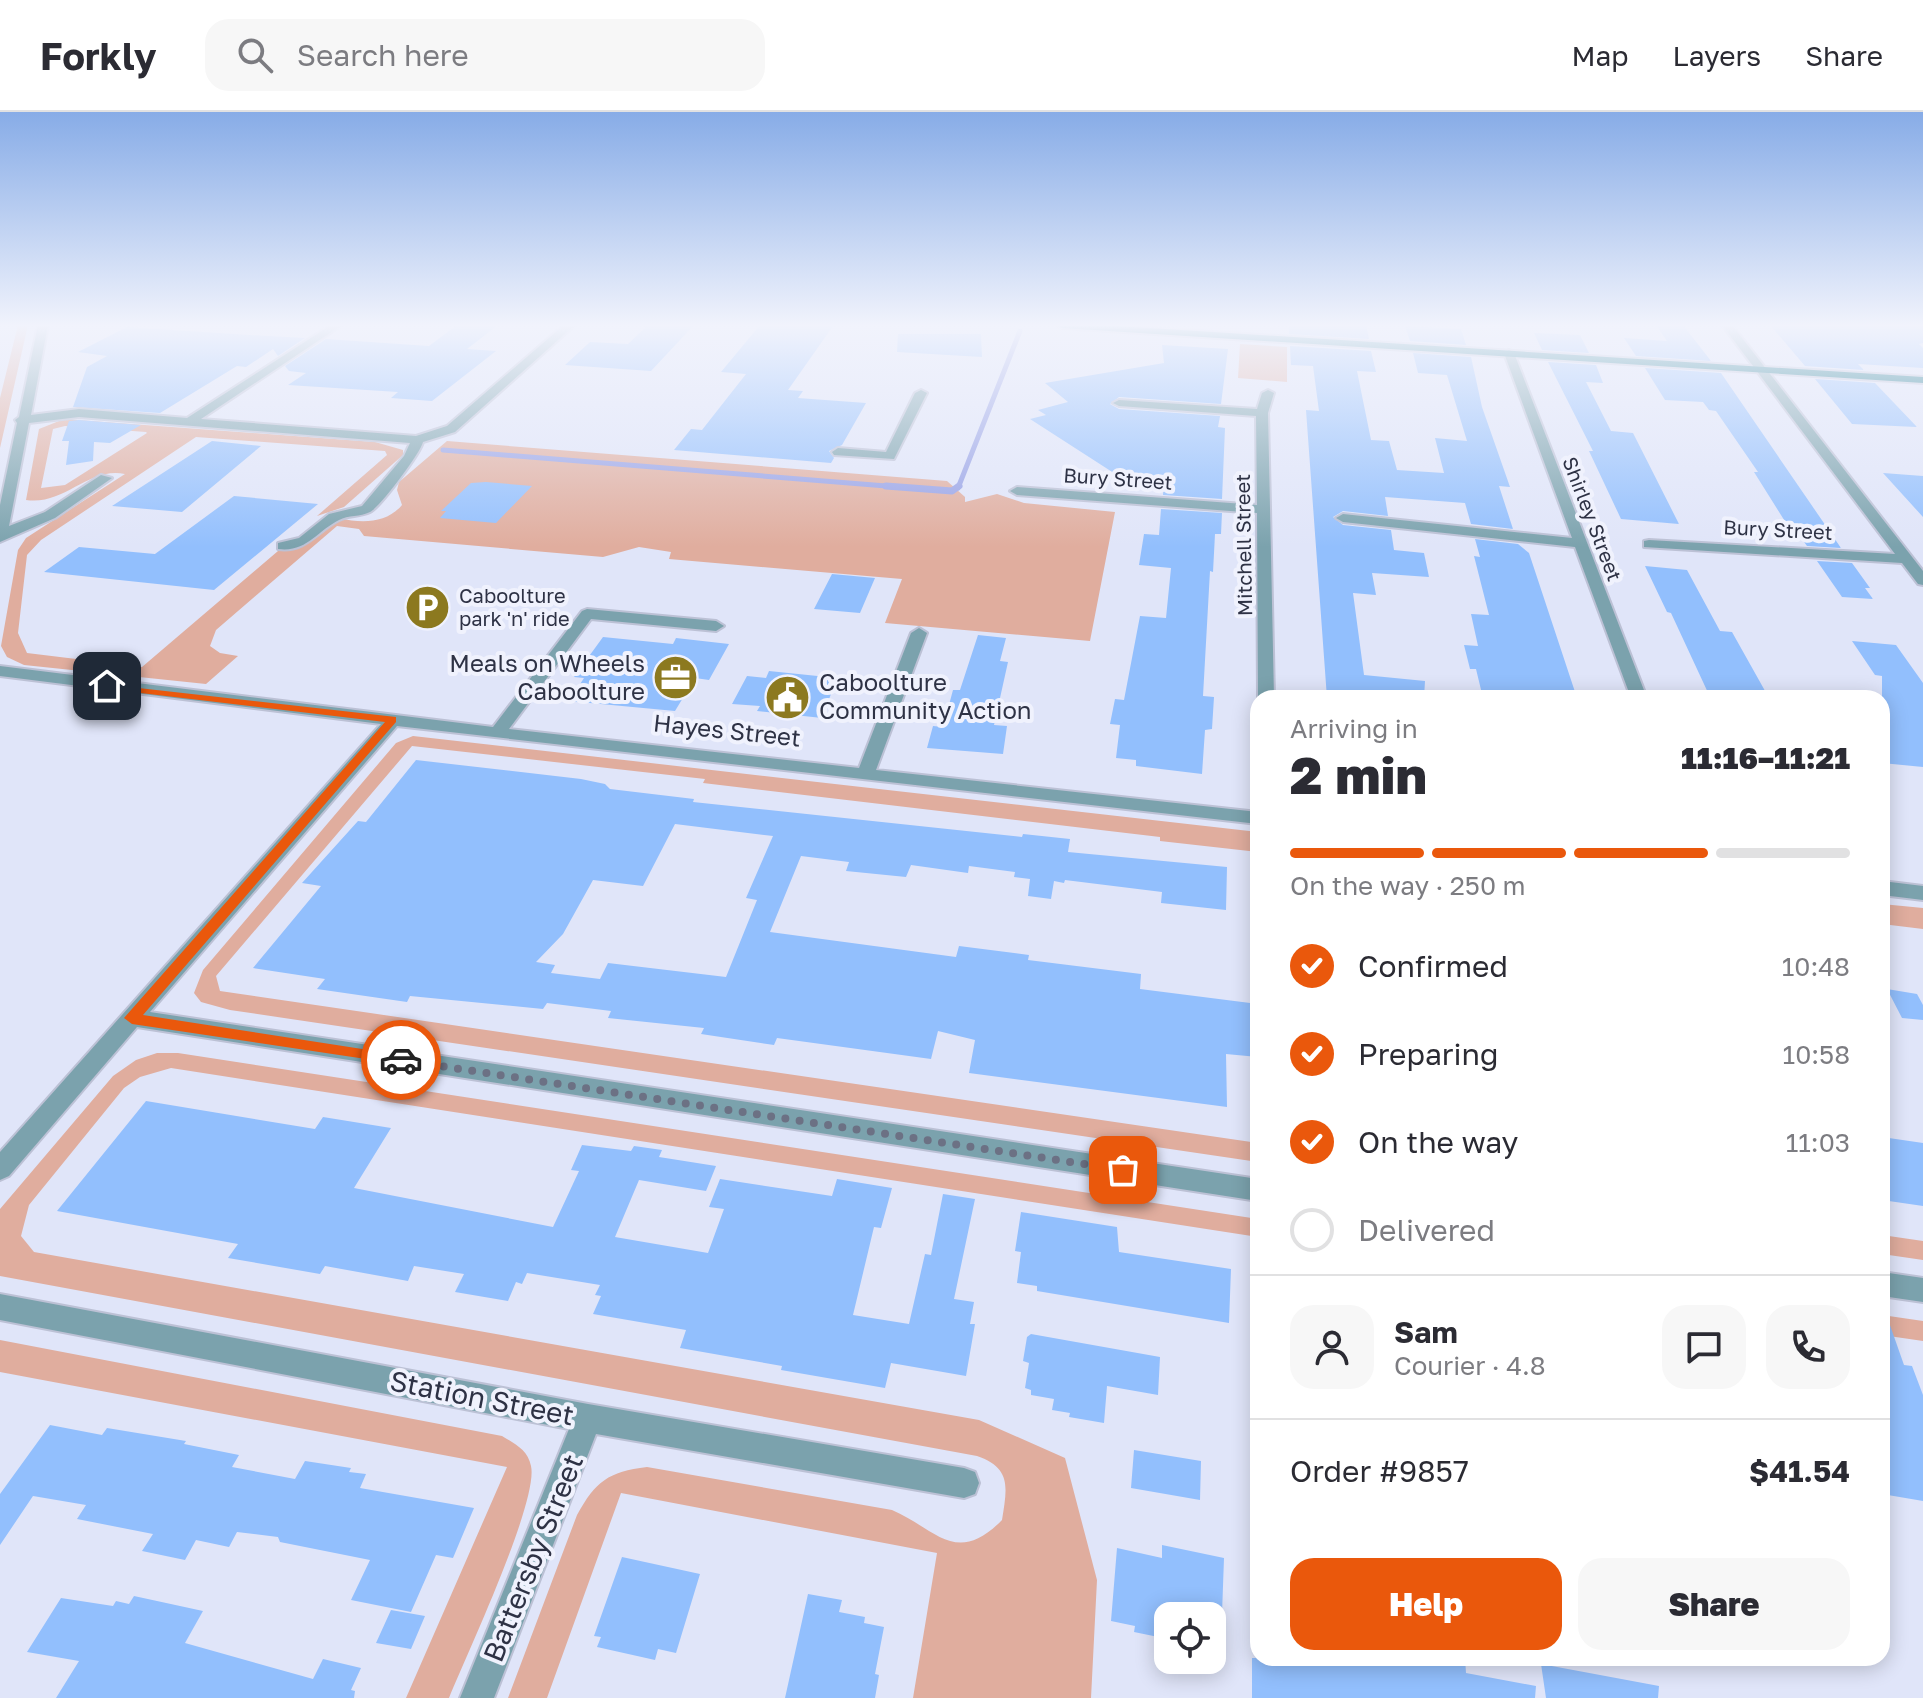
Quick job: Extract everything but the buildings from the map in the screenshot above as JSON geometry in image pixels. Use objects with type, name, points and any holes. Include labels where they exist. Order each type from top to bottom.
[{"type":"street","points":[[0,536],[26,399]]},
{"type":"street","points":[[189,422],[224,399]]},
{"type":"street","points":[[21,420],[79,413],[417,440],[451,429],[485,399]]},
{"type":"street","points":[[838,452],[890,456],[918,399]]},
{"type":"street","name":"Mitchell Street","points":[[1266,399],[1262,413],[1266,690]]},
{"type":"street","name":"Shirley Street","points":[[1526,399],[1636,690]]},
{"type":"street","points":[[1783,399],[1923,581]]},
{"type":"street","points":[[1119,403],[1262,413]]},
{"type":"street","points":[[283,546],[304,541],[334,517],[367,509],[377,491],[415,453],[417,440]]},
{"type":"street","points":[[0,536],[50,515],[106,478]]},
{"type":"street","name":"Bury Street","points":[[1017,491],[1264,510]]},
{"type":"street","points":[[1343,518],[1580,543]]},
{"type":"street","name":"Bury Street","points":[[1649,544],[1906,559]]},
{"type":"street","points":[[497,733],[587,614],[716,626]]},
{"type":"street","points":[[866,772],[919,633]]},
{"type":"street","name":"Hayes Street","points":[[0,671],[497,733],[1250,817]]},
{"type":"street","points":[[0,1169],[393,720]]},
{"type":"street","points":[[1890,889],[1923,893]]},
{"type":"street","points":[[132,1018],[1250,1189]]},
{"type":"street","points":[[1890,1285],[1923,1290]]},
{"type":"street","name":"Station Street","points":[[0,1307],[588,1418],[964,1483]]},
{"type":"street","name":"Battersby Street","points":[[477,1698],[588,1418]]},
{"type":"shaded area","points":[[0,399],[11,399],[0,448]]},
{"type":"shaded area","points":[[64,419],[375,442],[403,450],[403,455],[344,507],[317,516],[387,455],[385,451],[196,437],[41,540],[27,555],[18,633],[27,653],[142,667],[278,551],[304,545],[340,518],[357,521],[382,519],[396,511],[402,505],[397,490],[399,482],[447,441],[947,481],[965,497],[965,502],[997,494],[1024,503],[1115,512],[1090,641],[885,623],[902,579],[669,559],[671,552],[639,547],[603,557],[364,536],[359,529],[337,526],[216,630],[210,646],[220,653],[238,656],[206,684],[24,665],[7,657],[1,646],[18,550],[26,538],[125,474],[100,476],[52,497],[26,500],[39,429]],"holes":[[[65,426],[146,432],[65,485],[41,488],[53,429]]]},
{"type":"shaded area","points":[[413,736],[1250,831],[1250,851],[1160,841],[1160,837],[703,783],[705,779],[412,746],[216,976],[220,991],[1250,1142],[1250,1161],[230,1010],[201,1002],[194,993],[203,970],[396,743]]},
{"type":"shaded area","points":[[1890,905],[1923,908],[1923,929],[1890,925]]},
{"type":"shaded area","points":[[157,1053],[178,1053],[1250,1218],[1250,1236],[171,1068],[140,1077],[124,1088],[29,1205],[21,1236],[34,1252],[979,1420],[1065,1458],[1097,1580],[1091,1698],[913,1698],[937,1553],[621,1493],[547,1698],[508,1698],[577,1515],[597,1486],[613,1475],[647,1467],[892,1510],[946,1540],[959,1542],[972,1541],[986,1534],[1002,1520],[1006,1489],[1002,1473],[977,1456],[0,1276],[0,1209],[113,1076],[136,1060]]},
{"type":"shaded area","points":[[1890,1236],[1923,1241],[1923,1260],[1890,1255]]},
{"type":"shaded area","points":[[1890,1316],[1923,1321],[1923,1341],[1890,1336]]},
{"type":"shaded area","points":[[0,1340],[502,1436],[520,1448],[531,1466],[524,1511],[449,1698],[406,1698],[507,1467],[0,1372]]},
{"type":"waterway","points":[[959,486],[993,399]]},
{"type":"waterway","points":[[443,450],[892,486]]},
{"type":"waterway","points":[[886,486],[892,486]]},
{"type":"waterway","points":[[892,486],[952,491],[959,486]]},
{"type":"waterway","points":[[892,486],[911,488]]},
{"type":"way so far","points":[[401,1060],[1123,1170]]},
{"type":"place","name":"Caboolture park 'n' ride","points":[[428,607]]},
{"type":"place","name":"Meals on Wheels Caboolture","points":[[676,678]]},
{"type":"place","name":"Caboolture Community Action","points":[[788,697]]},
{"type":"route","points":[[107,686],[393,720],[132,1018],[401,1060]]}]
